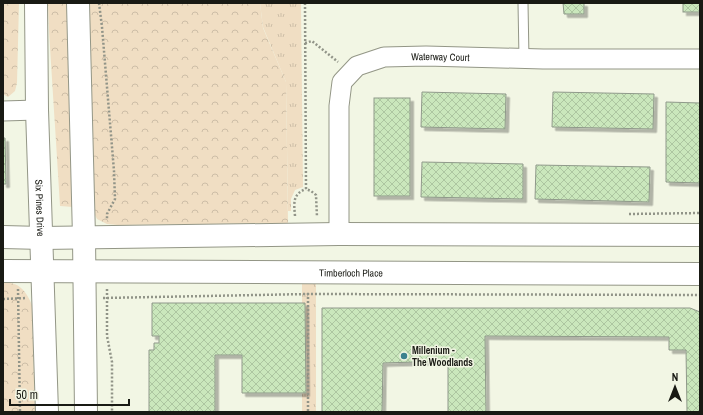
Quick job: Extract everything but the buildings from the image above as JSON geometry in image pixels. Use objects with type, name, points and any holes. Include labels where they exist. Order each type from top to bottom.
[{"type":"street","name":"Six Pines Drive","points":[[36,3],[37,110],[46,412]]},
{"type":"street","points":[[78,3],[84,237],[86,412]]},
{"type":"street","name":"Waterway Court","points":[[339,234],[339,106],[342,82],[357,66],[384,56],[524,59],[700,59]]},
{"type":"street","points":[[3,111],[37,110]]},
{"type":"street","points":[[3,237],[42,238],[339,234],[700,235]]},
{"type":"street","name":"Timberloch Place","points":[[10,272],[700,274]]},
{"type":"lane","points":[[523,3],[524,59]]},
{"type":"path","points":[[99,3],[114,171],[115,199],[107,214],[107,237]]},
{"type":"path","points":[[305,3],[306,189]]},
{"type":"path","points":[[306,42],[312,42],[351,73]]},
{"type":"path","points":[[295,217],[294,200],[300,191],[306,189],[311,191],[316,195],[317,235]]},
{"type":"path","points":[[10,272],[18,299],[20,412]]},
{"type":"path","points":[[107,272],[107,336],[112,362],[112,412]]},
{"type":"path","points":[[308,272],[308,412]]},
{"type":"path","points":[[84,298],[308,294],[700,295]]},
{"type":"path","points":[[3,299],[43,298]]},
{"type":"green space","points":[[3,3],[19,3],[17,83],[15,91],[8,97],[3,94]]},
{"type":"green space","points":[[48,3],[70,3],[73,207],[60,206]]},
{"type":"green space","points":[[89,3],[260,3],[263,28],[286,82],[288,223],[118,225],[107,224],[97,219],[93,211],[92,199]]},
{"type":"green space","points":[[260,3],[301,3],[303,187],[295,190],[291,199],[291,211],[288,211],[286,82],[263,27]]},
{"type":"green space","points":[[3,282],[9,282],[21,288],[32,305],[35,412],[3,412]]},
{"type":"green space","points":[[302,283],[316,283],[316,412],[302,412]]},
{"type":"place","name":"Millenium - The Woodlands","points":[[404,356]]}]
